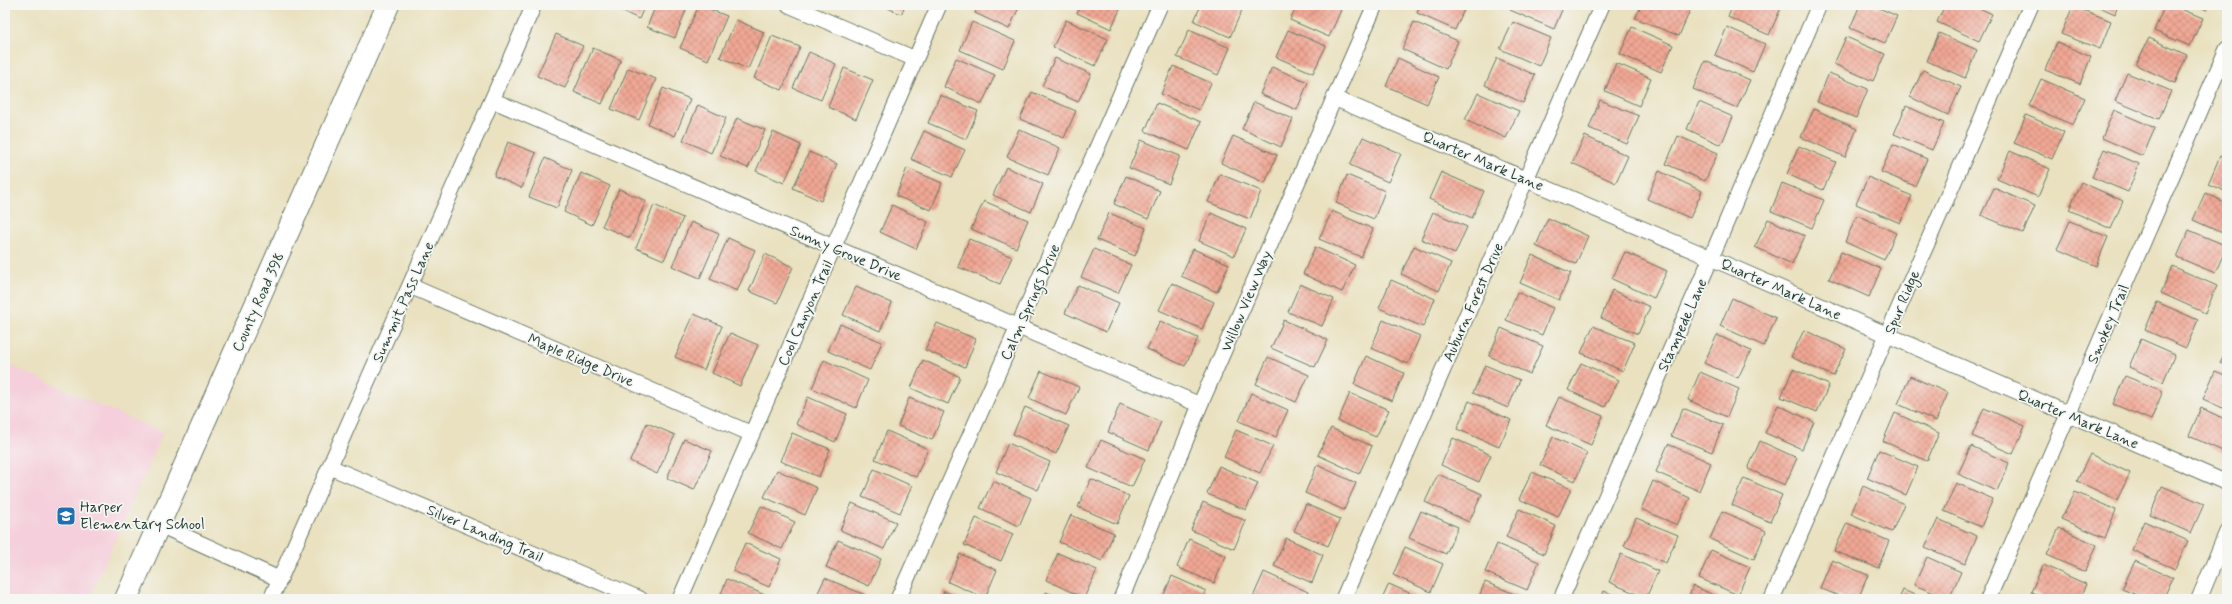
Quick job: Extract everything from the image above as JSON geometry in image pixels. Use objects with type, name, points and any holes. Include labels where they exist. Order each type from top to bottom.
[{"type":"street","name":"County Road 398","points":[[126,599],[160,525],[388,5]]},
{"type":"street","name":"Summit Pass Lane","points":[[271,599],[534,5]]},
{"type":"street","points":[[789,5],[916,60]]},
{"type":"street","name":"Cool Canyon Trail","points":[[680,599],[939,5]]},
{"type":"street","name":"Calm Springs Drive","points":[[898,599],[1160,5]]},
{"type":"street","name":"Willow View Way","points":[[1121,599],[1200,405],[1375,5]]},
{"type":"street","name":"Auburn Forest Drive","points":[[1343,599],[1602,5]]},
{"type":"street","name":"Stampede Lane","points":[[1561,599],[1711,258],[1819,5]]},
{"type":"street","name":"Spur Ridge","points":[[1772,599],[2031,5]]},
{"type":"street","name":"Smokey Trail","points":[[1988,599],[2227,49]]},
{"type":"street","name":"Quarter Mark Lane","points":[[1334,98],[1711,258],[2068,415],[2227,483]]},
{"type":"street","name":"Sunny Grove Drive","points":[[492,100],[1200,405]]},
{"type":"street","name":"Maple Ridge Drive","points":[[410,286],[752,434]]},
{"type":"street","name":"Silver Landing Trail","points":[[330,467],[640,599]]},
{"type":"street","points":[[160,525],[280,579]]},
{"type":"street","points":[[2198,599],[2227,532]]},
{"type":"shaded area","name":"Harper Elementary School","points":[[5,363],[163,433],[89,599],[5,599]]},
{"type":"building","points":[[589,5],[601,5],[599,9]]},
{"type":"building","points":[[645,5],[639,19],[611,6]]},
{"type":"building","points":[[656,5],[688,5],[675,38],[647,27]]},
{"type":"building","points":[[699,5],[727,16],[708,60],[680,48]]},
{"type":"building","points":[[881,5],[906,5],[901,14]]},
{"type":"building","points":[[978,5],[1020,5],[1009,29],[975,13]]},
{"type":"building","points":[[1081,5],[1122,5],[1111,29],[1077,13]]},
{"type":"building","points":[[1201,5],[1231,5],[1242,10],[1230,37],[1194,21]]},
{"type":"building","points":[[1297,5],[1331,5],[1341,10],[1329,37],[1290,20]]},
{"type":"building","points":[[1420,5],[1466,5],[1455,30],[1417,13]]},
{"type":"building","points":[[1512,5],[1564,5],[1554,29],[1510,10]]},
{"type":"building","points":[[1642,5],[1683,5],[1691,8],[1679,36],[1635,18]]},
{"type":"building","points":[[1733,5],[1775,5],[1781,8],[1769,35],[1728,17]]},
{"type":"building","points":[[1860,5],[1872,5],[1897,16],[1885,43],[1850,28]]},
{"type":"building","points":[[1898,5],[1912,5],[1910,10]]},
{"type":"building","points":[[1945,5],[1973,5],[1992,14],[1979,41],[1937,22]]},
{"type":"building","points":[[2095,5],[2118,5],[2115,14]]},
{"type":"building","points":[[2165,5],[2171,5],[2203,18],[2190,46],[2154,31]]},
{"type":"building","points":[[2195,5],[2210,5],[2207,10]]},
{"type":"building","points":[[2073,6],[2111,21],[2100,49],[2061,34]]},
{"type":"building","points":[[736,20],[764,32],[748,69],[720,57]]},
{"type":"building","points":[[1066,20],[1108,39],[1095,66],[1053,47]]},
{"type":"building","points":[[972,22],[1015,41],[1003,69],[960,50]]},
{"type":"building","points":[[1414,22],[1458,41],[1446,69],[1402,49]]},
{"type":"building","points":[[1513,22],[1551,38],[1539,66],[1500,49]]},
{"type":"building","points":[[1632,27],[1673,45],[1661,72],[1620,54]]},
{"type":"building","points":[[1727,27],[1765,44],[1753,72],[1715,55]]},
{"type":"building","points":[[1189,30],[1230,48],[1218,75],[1177,57]]},
{"type":"building","points":[[1288,30],[1326,46],[1313,73],[1276,57]]},
{"type":"building","points":[[1939,33],[1977,50],[1965,78],[1927,61]]},
{"type":"building","points":[[556,34],[583,46],[565,88],[537,76]]},
{"type":"building","points":[[772,36],[800,47],[782,90],[754,78]]},
{"type":"building","points":[[1846,37],[1885,54],[1873,81],[1834,64]]},
{"type":"building","points":[[2149,38],[2187,55],[2175,83],[2136,65]]},
{"type":"building","points":[[2057,42],[2091,57],[2080,84],[2045,70]]},
{"type":"building","points":[[593,48],[621,60],[602,104],[574,92]]},
{"type":"building","points":[[809,52],[836,64],[821,100],[793,88]]},
{"type":"building","points":[[956,58],[995,75],[982,104],[944,87]]},
{"type":"building","points":[[1055,58],[1091,74],[1078,102],[1042,86]]},
{"type":"building","points":[[1398,58],[1439,77],[1427,104],[1386,86]]},
{"type":"building","points":[[1497,58],[1535,75],[1523,103],[1485,85]]},
{"type":"building","points":[[1705,61],[1750,80],[1737,108],[1693,89]]},
{"type":"building","points":[[1616,63],[1651,78],[1639,106],[1605,91]]},
{"type":"building","points":[[1173,66],[1211,83],[1199,110],[1161,94]]},
{"type":"building","points":[[1272,67],[1308,82],[1297,110],[1260,94]]},
{"type":"building","points":[[628,68],[656,79],[639,120],[611,109]]},
{"type":"building","points":[[844,68],[873,80],[856,119],[828,107]]},
{"type":"building","points":[[1923,70],[1961,87],[1948,115],[1910,97]]},
{"type":"building","points":[[1829,73],[1868,89],[1856,118],[1817,102]]},
{"type":"building","points":[[2127,73],[2171,91],[2159,119],[2115,101]]},
{"type":"building","points":[[2041,79],[2085,98],[2073,125],[2029,106]]},
{"type":"building","points":[[663,88],[690,99],[675,136],[648,124]]},
{"type":"building","points":[[1032,92],[1076,111],[1064,138],[1020,119]]},
{"type":"building","points":[[1478,93],[1519,111],[1506,138],[1465,120]]},
{"type":"building","points":[[940,95],[978,111],[966,139],[928,123]]},
{"type":"building","points":[[1600,100],[1639,116],[1627,144],[1589,128]]},
{"type":"building","points":[[1254,102],[1293,119],[1281,147],[1242,129]]},
{"type":"building","points":[[1699,102],[1733,117],[1721,145],[1687,129]]},
{"type":"building","points":[[1157,103],[1201,122],[1189,150],[1145,131]]},
{"type":"building","points":[[698,105],[726,118],[711,153],[683,140]]},
{"type":"building","points":[[1906,106],[1944,123],[1932,150],[1894,134]]},
{"type":"building","points":[[1814,109],[1857,129],[1845,157],[1801,137]]},
{"type":"building","points":[[2114,110],[2155,128],[2143,156],[2102,138]]},
{"type":"building","points":[[2026,115],[2064,132],[2052,159],[2014,143]]},
{"type":"building","points":[[737,118],[765,130],[748,168],[720,156]]},
{"type":"building","points":[[1019,129],[1060,148],[1048,175],[1007,157]]},
{"type":"building","points":[[924,131],[965,150],[952,177],[911,159]]},
{"type":"building","points":[[773,132],[801,145],[784,183],[756,171]]},
{"type":"building","points":[[1233,136],[1277,155],[1265,183],[1221,163]]},
{"type":"building","points":[[1585,136],[1628,156],[1616,183],[1572,163]]},
{"type":"building","points":[[1678,136],[1718,153],[1705,181],[1666,164]]},
{"type":"building","points":[[1363,137],[1401,154],[1388,182],[1350,165]]},
{"type":"building","points":[[1141,140],[1180,156],[1169,184],[1129,168]]},
{"type":"building","points":[[508,142],[536,153],[522,188],[494,176]]},
{"type":"building","points":[[1893,144],[1927,159],[1915,186],[1881,172]]},
{"type":"building","points":[[1799,146],[1836,162],[1823,190],[1787,174]]},
{"type":"building","points":[[2104,149],[2139,164],[2128,192],[2092,177]]},
{"type":"building","points":[[2010,151],[2050,169],[2038,197],[1997,179]]},
{"type":"building","points":[[809,152],[837,164],[821,201],[793,188]]},
{"type":"building","points":[[2220,156],[2227,159],[2227,192],[2208,184]]},
{"type":"building","points":[[545,158],[572,170],[557,208],[529,197]]},
{"type":"building","points":[[1006,167],[1043,184],[1031,212],[993,195]]},
{"type":"building","points":[[907,168],[942,183],[931,210],[896,196]]},
{"type":"building","points":[[1659,171],[1702,191],[1690,218],[1647,199]]},
{"type":"building","points":[[1441,172],[1484,191],[1472,218],[1429,199]]},
{"type":"building","points":[[581,173],[610,186],[592,225],[564,212]]},
{"type":"building","points":[[1220,174],[1261,191],[1250,219],[1208,202]]},
{"type":"building","points":[[1347,175],[1385,191],[1374,219],[1336,203]]},
{"type":"building","points":[[1126,176],[1160,191],[1148,219],[1114,204]]},
{"type":"building","points":[[1868,177],[1912,196],[1900,223],[1856,204]]},
{"type":"building","points":[[2081,182],[2123,201],[2111,229],[2069,210]]},
{"type":"building","points":[[1782,183],[1824,200],[1812,228],[1771,211]]},
{"type":"building","points":[[1994,188],[2035,206],[2023,233],[1981,215]]},
{"type":"building","points":[[619,189],[646,201],[630,238],[602,226]]},
{"type":"building","points":[[2205,193],[2227,203],[2227,235],[2193,220]]},
{"type":"building","points":[[984,201],[1028,220],[1016,248],[971,229]]},
{"type":"building","points":[[654,205],[683,218],[664,260],[636,248]]},
{"type":"building","points":[[892,205],[928,222],[916,249],[880,232]]},
{"type":"building","points":[[1332,211],[1373,229],[1361,257],[1319,239]]},
{"type":"building","points":[[1433,212],[1467,227],[1455,254],[1421,239]]},
{"type":"building","points":[[1109,213],[1146,228],[1135,256],[1097,240]]},
{"type":"building","points":[[1211,213],[1246,229],[1234,256],[1199,241]]},
{"type":"building","points":[[1857,215],[1896,233],[1884,260],[1845,242]]},
{"type":"building","points":[[1548,218],[1588,236],[1576,264],[1536,246]]},
{"type":"building","points":[[1768,219],[1805,236],[1792,264],[1755,247]]},
{"type":"building","points":[[2070,221],[2108,237],[2096,266],[2057,249]]},
{"type":"building","points":[[691,222],[719,234],[700,278],[672,266]]},
{"type":"building","points":[[2189,230],[2227,246],[2215,273],[2177,257]]},
{"type":"building","points":[[728,238],[755,250],[737,291],[710,279]]},
{"type":"building","points":[[969,239],[1012,257],[1000,284],[958,267]]},
{"type":"building","points":[[1414,246],[1451,263],[1439,291],[1401,274]]},
{"type":"building","points":[[1315,247],[1355,265],[1342,292],[1303,274]]},
{"type":"building","points":[[1094,249],[1131,265],[1118,293],[1081,277]]},
{"type":"building","points":[[1193,249],[1229,264],[1217,292],[1181,276]]},
{"type":"building","points":[[1625,252],[1667,271],[1654,298],[1612,279]]},
{"type":"building","points":[[1841,252],[1881,269],[1869,297],[1829,279]]},
{"type":"building","points":[[765,254],[793,267],[777,303],[749,291]]},
{"type":"building","points":[[1532,255],[1571,273],[1559,300],[1520,283]]},
{"type":"building","points":[[2172,266],[2217,286],[2205,313],[2161,293]]},
{"type":"building","points":[[1391,280],[1435,299],[1423,327],[1379,308]]},
{"type":"building","points":[[1172,283],[1214,302],[1202,329],[1159,310]]},
{"type":"building","points":[[1300,284],[1334,299],[1322,326],[1288,312]]},
{"type":"building","points":[[1078,285],[1119,303],[1106,332],[1065,313]]},
{"type":"building","points":[[856,287],[892,303],[880,331],[843,315]]},
{"type":"building","points":[[1612,290],[1650,307],[1638,334],[1601,318]]},
{"type":"building","points":[[1517,292],[1553,308],[1542,335],[1506,320]]},
{"type":"building","points":[[1732,298],[1776,318],[1764,346],[1720,326]]},
{"type":"building","points":[[2157,302],[2198,320],[2186,348],[2145,330]]},
{"type":"building","points":[[694,314],[722,326],[704,370],[675,357]]},
{"type":"building","points":[[1284,320],[1328,340],[1315,367],[1271,348]]},
{"type":"building","points":[[1383,320],[1420,336],[1408,364],[1371,348]]},
{"type":"building","points":[[1160,321],[1198,338],[1185,366],[1147,349]]},
{"type":"building","points":[[937,323],[976,339],[965,367],[925,350]]},
{"type":"building","points":[[840,324],[882,342],[870,370],[828,351]]},
{"type":"building","points":[[1593,326],[1635,343],[1623,371],[1581,353]]},
{"type":"building","points":[[1501,328],[1543,346],[1530,374],[1489,356]]},
{"type":"building","points":[[1804,330],[1846,349],[1833,376],[1791,357]]},
{"type":"building","points":[[730,333],[758,345],[740,386],[712,373]]},
{"type":"building","points":[[1717,335],[1751,351],[1738,378],[1704,363]]},
{"type":"building","points":[[2141,339],[2175,354],[2163,382],[2129,367]]},
{"type":"building","points":[[2227,348],[2227,366],[2220,363]]},
{"type":"building","points":[[1366,356],[1404,373],[1392,401],[1354,384]]},
{"type":"building","points":[[1268,357],[1309,375],[1296,402],[1256,384]]},
{"type":"building","points":[[824,360],[868,380],[856,408],[812,388]]},
{"type":"building","points":[[923,360],[960,377],[948,404],[911,388]]},
{"type":"building","points":[[1581,363],[1619,380],[1605,407],[1568,390]]},
{"type":"building","points":[[1485,365],[1520,380],[1508,408],[1473,393]]},
{"type":"building","points":[[1793,369],[1829,385],[1817,412],[1781,397]]},
{"type":"building","points":[[1041,371],[1079,387],[1066,415],[1029,398]]},
{"type":"building","points":[[2215,371],[2227,376],[2227,410],[2203,399]]},
{"type":"building","points":[[1700,372],[1739,389],[1727,417],[1688,400]]},
{"type":"building","points":[[1910,376],[1948,393],[1936,421],[1898,404]]},
{"type":"building","points":[[2125,376],[2163,391],[2151,420],[2113,404]]},
{"type":"building","points":[[1251,393],[1288,410],[1276,437],[1239,421]]},
{"type":"building","points":[[1350,393],[1389,410],[1376,437],[1338,421]]},
{"type":"building","points":[[808,397],[847,414],[835,442],[796,424]]},
{"type":"building","points":[[1559,397],[1603,416],[1591,445],[1546,425]]},
{"type":"building","points":[[909,398],[944,412],[932,440],[898,426]]},
{"type":"building","points":[[1469,401],[1511,420],[1499,447],[1457,429]]},
{"type":"building","points":[[1120,404],[1161,422],[1149,450],[1108,432]]},
{"type":"building","points":[[1778,405],[1814,422],[1802,449],[1765,433]]},
{"type":"building","points":[[1025,407],[1069,426],[1056,454],[1013,434]]},
{"type":"building","points":[[1683,408],[1723,425],[1712,452],[1671,436]]},
{"type":"building","points":[[1984,408],[2025,426],[2013,454],[1972,436]]},
{"type":"building","points":[[2201,408],[2227,420],[2227,453],[2189,436]]},
{"type":"building","points":[[1895,413],[1939,433],[1927,461],[1883,441]]},
{"type":"building","points":[[647,423],[675,435],[657,474],[630,461]]},
{"type":"building","points":[[1331,428],[1372,446],[1359,474],[1318,455]]},
{"type":"building","points":[[1236,430],[1273,446],[1260,473],[1224,457]]},
{"type":"building","points":[[887,431],[928,449],[916,477],[875,459]]},
{"type":"building","points":[[792,433],[830,449],[819,477],[780,461]]},
{"type":"building","points":[[1553,437],[1587,453],[1575,481],[1540,465]]},
{"type":"building","points":[[1453,438],[1491,455],[1479,482],[1441,465]]},
{"type":"building","points":[[684,439],[712,451],[694,490],[667,478]]},
{"type":"building","points":[[1101,440],[1145,459],[1132,487],[1088,468]]},
{"type":"building","points":[[1760,441],[1797,458],[1785,485],[1748,469]]},
{"type":"building","points":[[1008,443],[1050,462],[1038,490],[996,472]]},
{"type":"building","points":[[1668,444],[1711,463],[1699,491],[1656,472]]},
{"type":"building","points":[[1971,446],[2009,463],[1997,491],[1958,474]]},
{"type":"building","points":[[1879,450],[1918,467],[1906,495],[1867,478]]},
{"type":"building","points":[[2090,454],[2130,473],[2117,500],[2077,481]]},
{"type":"building","points":[[1317,465],[1356,483],[1344,510],[1305,493]]},
{"type":"building","points":[[1219,466],[1258,483],[1246,510],[1207,494]]},
{"type":"building","points":[[874,469],[912,486],[900,513],[862,497]]},
{"type":"building","points":[[777,470],[817,488],[805,515],[764,497]]},
{"type":"building","points":[[1532,472],[1571,489],[1558,517],[1519,499]]},
{"type":"building","points":[[1438,474],[1482,494],[1469,522],[1425,502]]},
{"type":"building","points":[[1744,478],[1782,495],[1770,522],[1732,505]]},
{"type":"building","points":[[1091,479],[1129,496],[1117,524],[1078,507]]},
{"type":"building","points":[[993,481],[1031,498],[1019,526],[980,508]]},
{"type":"building","points":[[1653,481],[1690,498],[1677,525],[1641,509]]},
{"type":"building","points":[[1956,483],[1993,499],[1981,527],[1944,511]]},
{"type":"building","points":[[1863,486],[1904,504],[1892,532],[1851,514]]},
{"type":"building","points":[[2162,486],[2204,504],[2191,533],[2150,515]]},
{"type":"building","points":[[2075,492],[2116,510],[2105,538],[2061,519]]},
{"type":"building","points":[[1203,502],[1246,521],[1234,549],[1191,530]]},
{"type":"building","points":[[852,503],[896,522],[884,549],[840,530]]},
{"type":"building","points":[[1306,504],[1340,519],[1328,546],[1294,531]]},
{"type":"building","points":[[761,506],[795,522],[782,549],[748,533]]},
{"type":"building","points":[[1519,509],[1556,526],[1544,554],[1506,537]]},
{"type":"building","points":[[1421,511],[1458,527],[1446,554],[1409,538]]},
{"type":"building","points":[[1722,511],[1766,531],[1754,559],[1710,539]]},
{"type":"building","points":[[1071,515],[1114,533],[1102,561],[1059,542]]},
{"type":"building","points":[[976,518],[1013,534],[1001,561],[964,545]]},
{"type":"building","points":[[1636,518],[1678,535],[1666,563],[1624,546]]},
{"type":"building","points":[[1938,519],[1977,536],[1965,564],[1925,547]]},
{"type":"building","points":[[2144,521],[2188,541],[2175,569],[2132,550]]},
{"type":"building","points":[[1847,523],[1889,541],[1878,568],[1834,551]]},
{"type":"building","points":[[2059,528],[2097,545],[2085,572],[2047,555]]},
{"type":"building","points":[[1286,538],[1323,555],[1312,583],[1274,566]]},
{"type":"building","points":[[1189,539],[1226,556],[1214,583],[1177,567]]},
{"type":"building","points":[[838,540],[881,559],[869,586],[826,567]]},
{"type":"building","points":[[745,543],[781,559],[769,587],[733,571]]},
{"type":"building","points":[[1497,544],[1539,562],[1527,590],[1485,572]]},
{"type":"building","points":[[1405,547],[1443,564],[1431,592],[1393,575]]},
{"type":"building","points":[[1711,550],[1750,567],[1738,595],[1699,578]]},
{"type":"building","points":[[1058,553],[1097,570],[1084,598],[1046,580]]},
{"type":"building","points":[[960,554],[997,570],[985,598],[948,582]]},
{"type":"building","points":[[1621,554],[1658,571],[1646,598],[1609,582]]},
{"type":"building","points":[[1927,557],[1961,572],[1949,599],[1914,585]]},
{"type":"building","points":[[1832,560],[1868,575],[1858,599],[1846,599],[1820,588]]},
{"type":"building","points":[[2135,561],[2173,578],[2163,599],[2146,599],[2122,589]]},
{"type":"building","points":[[2043,565],[2086,584],[2080,599],[2046,599],[2031,592]]},
{"type":"building","points":[[1264,572],[1308,592],[1305,599],[1252,599]]},
{"type":"building","points":[[1172,576],[1206,591],[1203,599],[1162,599]]},
{"type":"building","points":[[825,578],[865,595],[863,599],[815,599]]},
{"type":"building","points":[[727,579],[765,595],[763,599],[719,599]]},
{"type":"building","points":[[1485,582],[1527,599],[1478,599]]},
{"type":"building","points":[[1389,584],[1423,599],[1382,599]]},
{"type":"building","points":[[1693,586],[1723,599],[1688,599]]},
{"type":"building","points":[[1903,590],[1924,599],[1899,599]]},
{"type":"building","points":[[944,591],[962,599],[941,599]]},
{"type":"building","points":[[1604,591],[1623,599],[1601,599]]},
{"type":"building","points":[[1046,592],[1063,599],[1043,599]]},
{"type":"place","name":"Harper Elementary School","points":[[66,516]]}]
